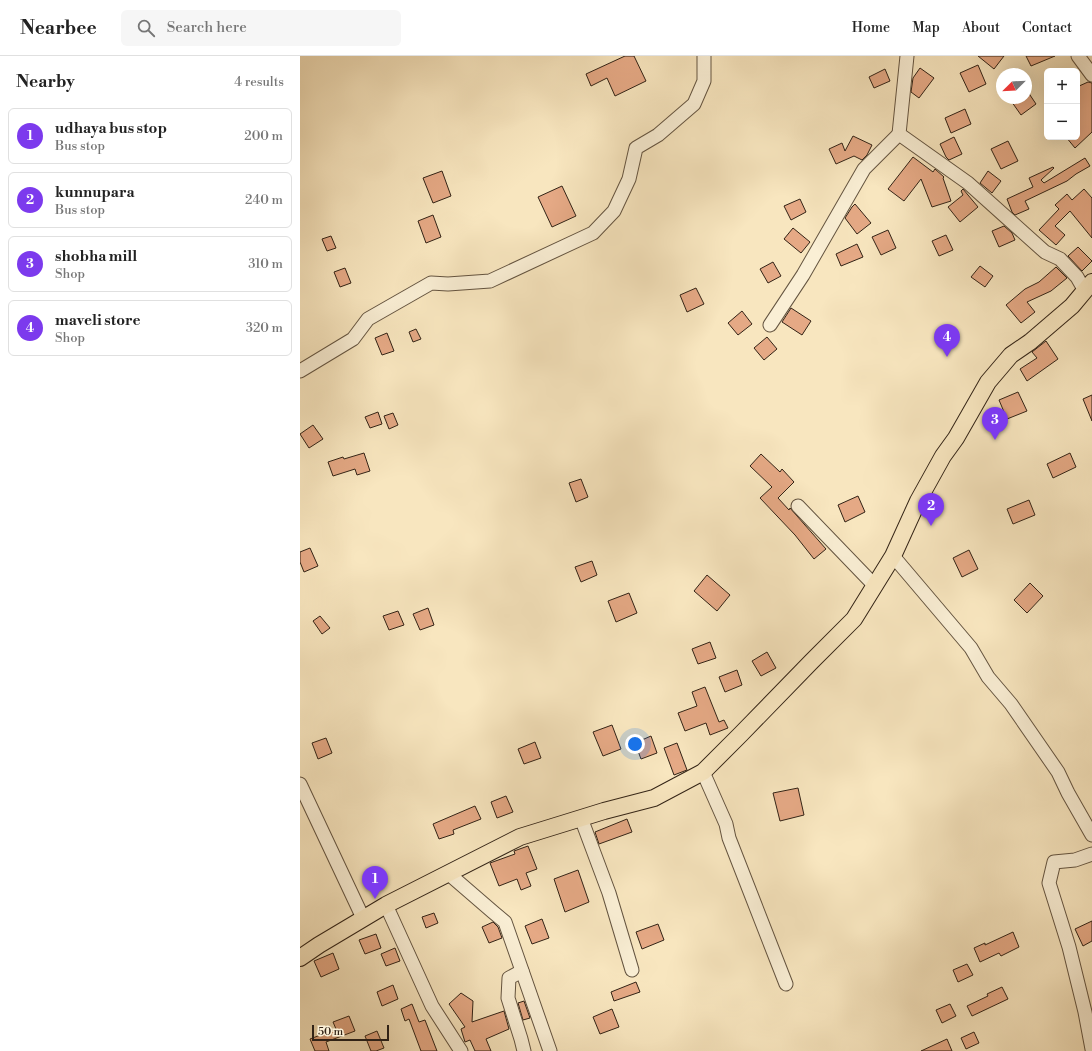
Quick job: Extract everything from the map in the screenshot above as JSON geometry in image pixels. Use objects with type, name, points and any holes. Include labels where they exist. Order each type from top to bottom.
[{"type":"main road","points":[[300,958],[318,945],[386,905],[520,838],[581,818],[654,798],[703,772],[854,619],[893,556],[918,501],[943,456],[956,438],[988,382],[1011,355],[1030,342],[1072,306],[1088,286]]},
{"type":"street","points":[[300,371],[353,339],[368,319],[431,283],[448,284],[490,281],[593,233],[614,211],[628,179],[636,148],[658,135],[694,104],[704,81],[704,56]]},
{"type":"street","points":[[770,325],[803,275],[864,169],[899,134],[907,56]]},
{"type":"street","points":[[1078,56],[1092,75]]},
{"type":"street","points":[[899,134],[968,183],[1045,252],[1060,259],[1076,277],[1088,286]]},
{"type":"street","points":[[798,506],[875,586]]},
{"type":"street","points":[[893,556],[971,648],[988,677],[1025,723],[1058,772],[1092,835]]},
{"type":"street","points":[[703,772],[726,824],[786,984]]},
{"type":"street","points":[[300,784],[363,918]]},
{"type":"street","points":[[581,818],[610,893],[632,970]]},
{"type":"street","points":[[1092,854],[1075,860],[1054,862],[1049,883],[1069,947],[1085,1012],[1092,1049]]},
{"type":"street","points":[[449,874],[505,922],[550,1051]]},
{"type":"street","points":[[386,905],[432,1006],[461,1051]]},
{"type":"street","points":[[522,971],[509,978],[508,998],[524,1051]]},
{"type":"building","points":[[625,56],[634,56],[646,81],[615,96],[607,78],[591,86],[586,74]]},
{"type":"building","points":[[978,56],[1004,56],[994,69]]},
{"type":"building","points":[[1026,56],[1055,56],[1031,66]]},
{"type":"building","points":[[978,65],[986,84],[969,92],[960,73]]},
{"type":"building","points":[[920,68],[934,78],[919,98],[911,92],[913,78]]},
{"type":"building","points":[[885,69],[890,81],[874,88],[869,77]]},
{"type":"building","points":[[1088,82],[1092,83],[1092,132],[1075,148],[1068,140],[1080,140],[1080,86]]},
{"type":"building","points":[[1032,98],[1036,104],[1021,115],[1013,104],[1032,104]]},
{"type":"building","points":[[965,109],[971,124],[951,133],[945,118]]},
{"type":"building","points":[[853,136],[872,145],[867,155],[862,160],[854,156],[836,164],[829,149],[842,143],[845,151]]},
{"type":"building","points":[[954,137],[962,154],[949,160],[940,144]]},
{"type":"building","points":[[1008,141],[1018,161],[1001,169],[991,149]]},
{"type":"building","points":[[913,157],[933,172],[935,169],[944,177],[943,178],[951,201],[932,207],[921,179],[904,201],[888,189]]},
{"type":"building","points":[[1085,158],[1090,166],[1067,181],[1025,201],[1029,209],[1015,215],[1012,212],[1007,199],[1033,187],[1029,178],[1053,167],[1054,168],[1041,180],[1044,183]]},
{"type":"building","points":[[442,171],[451,196],[433,203],[423,178]]},
{"type":"building","points":[[988,171],[1001,181],[992,193],[980,183]]},
{"type":"building","points":[[562,186],[576,216],[552,227],[538,197]]},
{"type":"building","points":[[963,189],[978,207],[960,222],[948,207],[963,195],[961,191]]},
{"type":"building","points":[[1084,189],[1092,198],[1092,238],[1070,211],[1055,226],[1065,235],[1056,245],[1039,230],[1059,209],[1055,205],[1067,194],[1072,200]]},
{"type":"building","points":[[800,199],[806,212],[791,220],[784,206]]},
{"type":"building","points":[[855,204],[871,223],[857,234],[845,218]]},
{"type":"building","points":[[433,215],[441,237],[426,243],[418,221]]},
{"type":"building","points":[[1004,226],[1012,233],[1015,240],[999,247],[992,231]]},
{"type":"building","points":[[793,228],[810,242],[801,253],[784,239]]},
{"type":"building","points":[[888,230],[896,248],[881,255],[872,237]]},
{"type":"building","points":[[946,235],[953,250],[939,256],[932,241]]},
{"type":"building","points":[[331,236],[336,248],[327,251],[322,239]]},
{"type":"building","points":[[857,244],[863,257],[841,266],[836,254]]},
{"type":"building","points":[[1078,247],[1092,261],[1082,271],[1068,256]]},
{"type":"building","points":[[773,262],[781,276],[768,283],[760,269]]},
{"type":"building","points":[[980,266],[993,276],[985,287],[971,277]]},
{"type":"building","points":[[1056,267],[1067,278],[1051,291],[1027,302],[1035,312],[1021,323],[1006,305],[1025,289],[1039,282]]},
{"type":"building","points":[[345,268],[351,283],[340,287],[334,272]]},
{"type":"building","points":[[696,288],[704,304],[687,312],[680,295]]},
{"type":"building","points":[[791,308],[811,321],[802,335],[782,322]]},
{"type":"building","points":[[742,311],[752,324],[738,335],[728,323]]},
{"type":"building","points":[[416,329],[421,339],[413,342],[409,332]]},
{"type":"building","points":[[387,333],[394,351],[382,355],[375,338]]},
{"type":"building","points":[[767,337],[777,349],[764,360],[754,348]]},
{"type":"building","points":[[1046,341],[1058,359],[1027,381],[1020,369],[1037,358],[1032,352]]},
{"type":"building","points":[[1018,392],[1027,411],[1007,419],[999,400]]},
{"type":"building","points":[[1092,395],[1092,421],[1083,399]]},
{"type":"building","points":[[378,412],[382,424],[370,428],[365,417]]},
{"type":"building","points":[[393,413],[398,425],[389,429],[384,416]]},
{"type":"building","points":[[313,425],[323,439],[309,448],[300,434]]},
{"type":"building","points":[[364,453],[370,471],[357,475],[355,469],[333,476],[328,462],[343,457],[344,459]]},
{"type":"building","points":[[1070,453],[1076,467],[1053,478],[1047,464]]},
{"type":"building","points":[[761,454],[780,472],[782,469],[794,482],[778,498],[789,510],[790,508],[826,549],[814,559],[795,535],[760,498],[772,487],[750,466]]},
{"type":"building","points":[[581,479],[588,497],[576,502],[569,483]]},
{"type":"building","points":[[858,496],[865,512],[845,522],[838,505]]},
{"type":"building","points":[[1029,500],[1035,515],[1013,524],[1007,509]]},
{"type":"building","points":[[310,548],[318,566],[304,572],[300,562],[300,552]]},
{"type":"building","points":[[969,550],[978,569],[962,577],[953,558]]},
{"type":"building","points":[[592,561],[597,575],[581,582],[575,567]]},
{"type":"building","points":[[707,575],[730,595],[717,611],[694,591]]},
{"type":"building","points":[[1030,583],[1043,596],[1027,613],[1014,600]]},
{"type":"building","points":[[629,593],[637,613],[616,622],[608,601]]},
{"type":"building","points":[[428,608],[434,625],[420,630],[413,614]]},
{"type":"building","points":[[398,611],[404,625],[389,630],[383,616]]},
{"type":"building","points":[[320,616],[330,628],[322,634],[313,621]]},
{"type":"building","points":[[710,642],[716,658],[698,664],[692,649]]},
{"type":"building","points":[[767,652],[776,668],[761,676],[752,661]]},
{"type":"building","points":[[737,670],[742,685],[725,692],[719,677]]},
{"type":"building","points":[[705,687],[719,722],[724,720],[728,728],[710,735],[706,723],[685,731],[678,713],[697,706],[692,692]]},
{"type":"building","points":[[612,725],[621,749],[603,756],[593,732]]},
{"type":"building","points":[[651,736],[657,753],[641,759],[635,743]]},
{"type":"building","points":[[326,738],[332,753],[318,759],[312,743]]},
{"type":"building","points":[[535,742],[541,758],[524,764],[518,749]]},
{"type":"building","points":[[677,743],[687,770],[674,775],[664,748]]},
{"type":"building","points":[[798,788],[804,815],[780,821],[773,793]]},
{"type":"building","points":[[506,796],[513,812],[497,818],[491,802]]},
{"type":"building","points":[[475,806],[481,819],[453,830],[454,834],[439,839],[433,824]]},
{"type":"building","points":[[627,819],[632,832],[599,844],[595,832]]},
{"type":"building","points":[[528,846],[537,869],[526,873],[531,886],[521,890],[517,879],[499,886],[490,863],[515,854],[514,851]]},
{"type":"building","points":[[578,870],[589,902],[565,912],[554,879]]},
{"type":"building","points":[[434,913],[438,923],[426,928],[422,917]]},
{"type":"building","points":[[542,919],[549,938],[532,944],[525,926]]},
{"type":"building","points":[[1092,921],[1092,941],[1083,946],[1075,929]]},
{"type":"building","points":[[493,922],[498,927],[502,938],[489,943],[482,927]]},
{"type":"building","points":[[658,924],[664,940],[642,949],[636,932]]},
{"type":"building","points":[[1013,932],[1019,947],[1001,956],[999,953],[980,962],[974,948],[985,943],[985,945]]},
{"type":"building","points":[[376,934],[381,948],[365,954],[359,940]]},
{"type":"building","points":[[395,948],[400,961],[386,966],[381,954]]},
{"type":"building","points":[[333,953],[339,969],[321,977],[314,961]]},
{"type":"building","points":[[967,964],[973,975],[958,982],[953,970]]},
{"type":"building","points":[[636,982],[640,992],[614,1001],[611,992]]},
{"type":"building","points":[[393,985],[398,999],[382,1006],[377,992]]},
{"type":"building","points":[[1002,987],[1008,999],[972,1016],[967,1006],[988,996],[987,994]]},
{"type":"building","points":[[461,993],[473,1001],[472,1022],[504,1011],[509,1029],[486,1039],[491,1051],[475,1051],[470,1040],[465,1042],[461,1029],[465,1027],[449,1004]]},
{"type":"building","points":[[524,1001],[530,1018],[523,1020],[518,1003]]},
{"type":"building","points":[[412,1004],[419,1022],[425,1020],[437,1051],[421,1051],[409,1019],[405,1021],[401,1009]]},
{"type":"building","points":[[950,1004],[956,1016],[942,1023],[936,1010]]},
{"type":"building","points":[[612,1009],[619,1027],[600,1034],[593,1017]]},
{"type":"building","points":[[349,1016],[355,1031],[326,1042],[329,1051],[315,1051],[310,1039],[336,1029],[333,1022]]},
{"type":"building","points":[[377,1031],[384,1048],[371,1051],[365,1036]]},
{"type":"building","points":[[974,1032],[979,1043],[966,1049],[961,1038]]},
{"type":"building","points":[[947,1039],[952,1051],[921,1051]]},
{"type":"place","name":"maveli store","points":[[947,357]]},
{"type":"place","name":"shobha mill","points":[[995,440]]},
{"type":"place","name":"kunnupara","points":[[931,526]]},
{"type":"place","name":"udhaya bus stop","points":[[375,899]]}]
